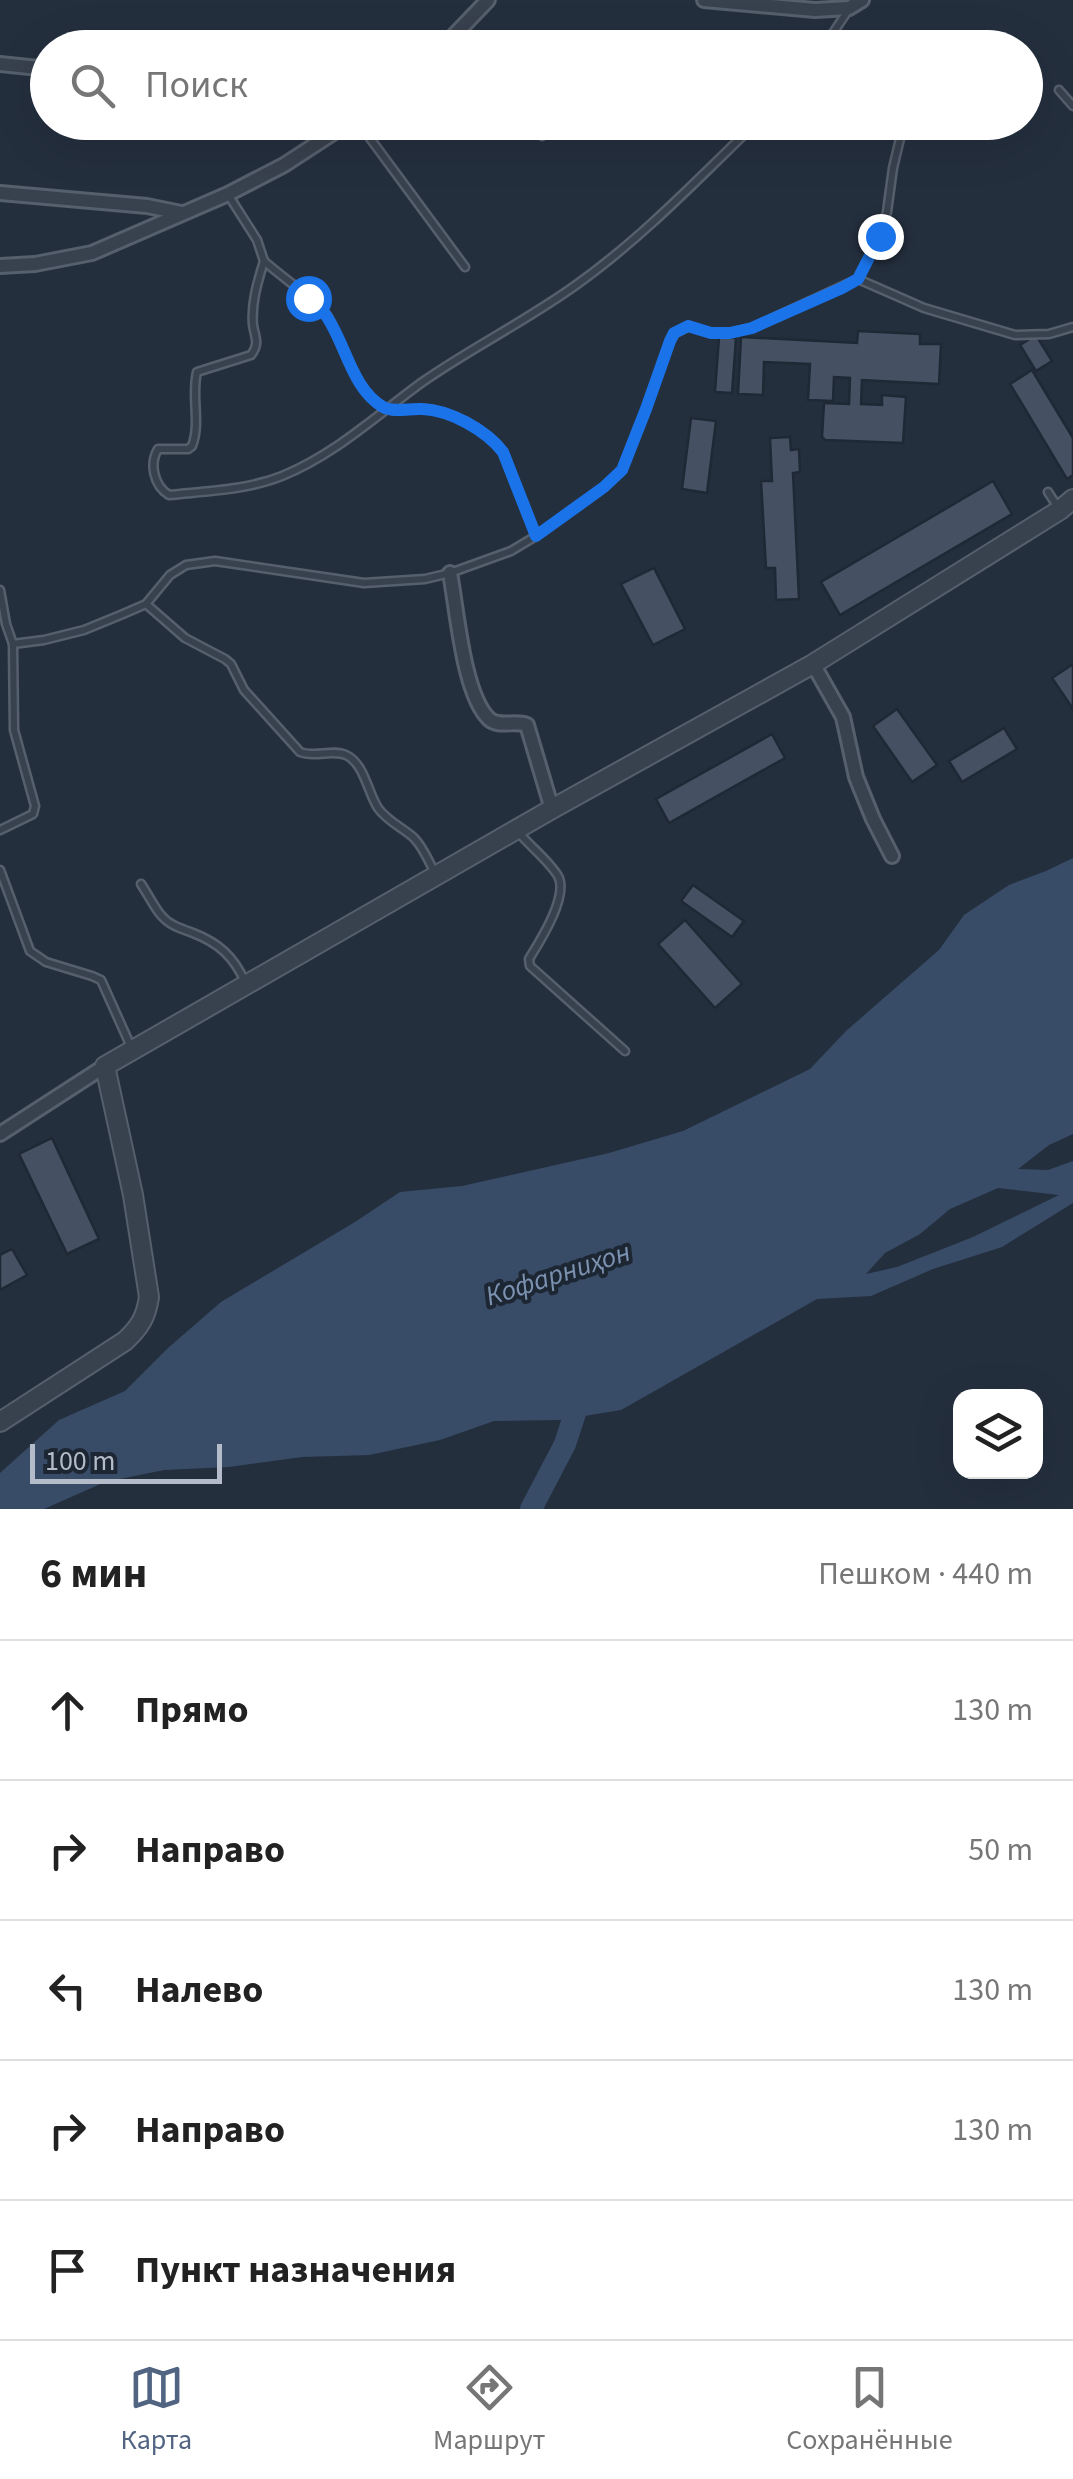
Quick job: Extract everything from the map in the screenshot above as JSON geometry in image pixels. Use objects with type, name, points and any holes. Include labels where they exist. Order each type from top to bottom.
[{"type":"street","points":[[459,30],[488,0]]},
{"type":"street","points":[[704,0],[816,10],[856,4]]},
{"type":"street","points":[[0,64],[30,67]]},
{"type":"street","points":[[0,266],[50,262],[92,253],[228,194],[325,140]]},
{"type":"street","points":[[0,193],[147,206],[183,214]]},
{"type":"street","points":[[0,1134],[105,1066],[246,984],[813,664],[1066,505]]},
{"type":"street","points":[[450,573],[461,648],[478,702],[494,723],[527,724],[552,810]]},
{"type":"street","points":[[813,664],[843,717],[856,777],[892,856]]},
{"type":"street","points":[[0,1422],[125,1340],[140,1326],[146,1313],[148,1296],[133,1196],[105,1066]]},
{"type":"lane","points":[[837,30],[856,4]]},
{"type":"lane","points":[[1059,90],[1073,106]]},
{"type":"lane","points":[[368,140],[464,267]]},
{"type":"lane","points":[[264,260],[254,296],[257,346],[251,355],[197,372],[195,441],[188,450],[155,450],[156,482],[169,495],[237,488],[284,476],[330,450],[422,383],[576,286],[666,212],[739,140]]},
{"type":"lane","points":[[13,644],[84,630],[146,604],[170,575],[199,562],[215,561],[364,583],[425,579],[511,550],[536,536],[622,470],[674,333],[688,326],[711,333],[752,328],[858,279],[884,224],[900,140]]},
{"type":"lane","points":[[228,194],[264,260],[322,310],[365,390],[387,410],[433,409],[494,441],[503,452],[536,536]]},
{"type":"lane","points":[[858,279],[924,308],[1015,335],[1049,334],[1073,327]]},
{"type":"lane","points":[[1048,492],[1066,505]]},
{"type":"lane","points":[[0,590],[3,625],[13,644],[14,730],[35,806],[33,814],[0,830]]},
{"type":"lane","points":[[146,604],[185,638],[231,664],[244,690],[300,752],[309,756],[345,754],[351,758],[383,815],[421,846],[436,876]]},
{"type":"lane","points":[[516,830],[557,874],[561,884],[561,896],[529,959],[530,966],[626,1051]]},
{"type":"lane","points":[[0,870],[30,951],[46,962],[100,980],[133,1050]]},
{"type":"lane","points":[[141,884],[162,917],[226,951],[246,984]]},
{"type":"water","name":"Кофарниҳон","points":[[1073,858],[1073,1134],[1049,1145],[1018,1169],[1048,1170],[1073,1161],[1073,1203],[1002,1247],[933,1269],[871,1296],[817,1299],[621,1410],[560,1420],[494,1421],[440,1440],[369,1455],[164,1470],[105,1482],[44,1509],[0,1509],[0,1473],[59,1420],[125,1391],[221,1302],[400,1192],[462,1186],[609,1153],[683,1131],[810,1069],[846,1031],[939,950],[964,915],[1009,885]],"holes":[[[998,1188],[1059,1195],[973,1237],[897,1267],[866,1274],[885,1253],[920,1234],[950,1209]]]},
{"type":"building","points":[[858,331],[920,334],[920,344],[941,344],[939,384],[862,380],[861,404],[882,405],[882,395],[906,397],[903,443],[825,440],[824,403],[849,404],[850,378],[834,377],[833,401],[808,400],[810,364],[764,362],[763,395],[738,394],[741,337],[857,343]]},
{"type":"building","points":[[1036,335],[1052,361],[1036,371],[1020,345]]},
{"type":"building","points":[[719,337],[736,338],[732,393],[715,392]]},
{"type":"building","points":[[1032,370],[1073,438],[1073,475],[1067,479],[1010,384]]},
{"type":"building","points":[[691,418],[716,421],[707,493],[682,489]]},
{"type":"building","points":[[790,437],[791,450],[799,449],[800,472],[793,473],[799,599],[776,600],[775,568],[766,568],[761,481],[772,481],[770,438]]},
{"type":"building","points":[[993,481],[1012,514],[840,615],[821,582]]},
{"type":"building","points":[[654,568],[685,629],[653,645],[621,584]]},
{"type":"building","points":[[1073,664],[1073,709],[1052,678]]},
{"type":"building","points":[[897,709],[937,765],[912,782],[873,726]]},
{"type":"building","points":[[1004,728],[1017,749],[962,782],[949,761]]},
{"type":"building","points":[[772,734],[785,758],[669,823],[656,799]]},
{"type":"building","points":[[693,885],[744,921],[732,937],[681,901]]},
{"type":"building","points":[[685,920],[742,984],[715,1008],[658,944]]},
{"type":"building","points":[[52,1138],[99,1239],[67,1254],[19,1154]]},
{"type":"building","points":[[12,1249],[27,1275],[0,1290],[0,1255]]},
{"type":"waterway","points":[[531,1509],[565,1444],[577,1407],[574,1392]]},
{"type":"route","points":[[308,298],[328,318],[365,390],[387,410],[433,409],[494,441],[503,452],[536,536],[622,470],[674,333],[688,326],[711,333],[752,328],[842,288],[858,279],[880,236]]}]
